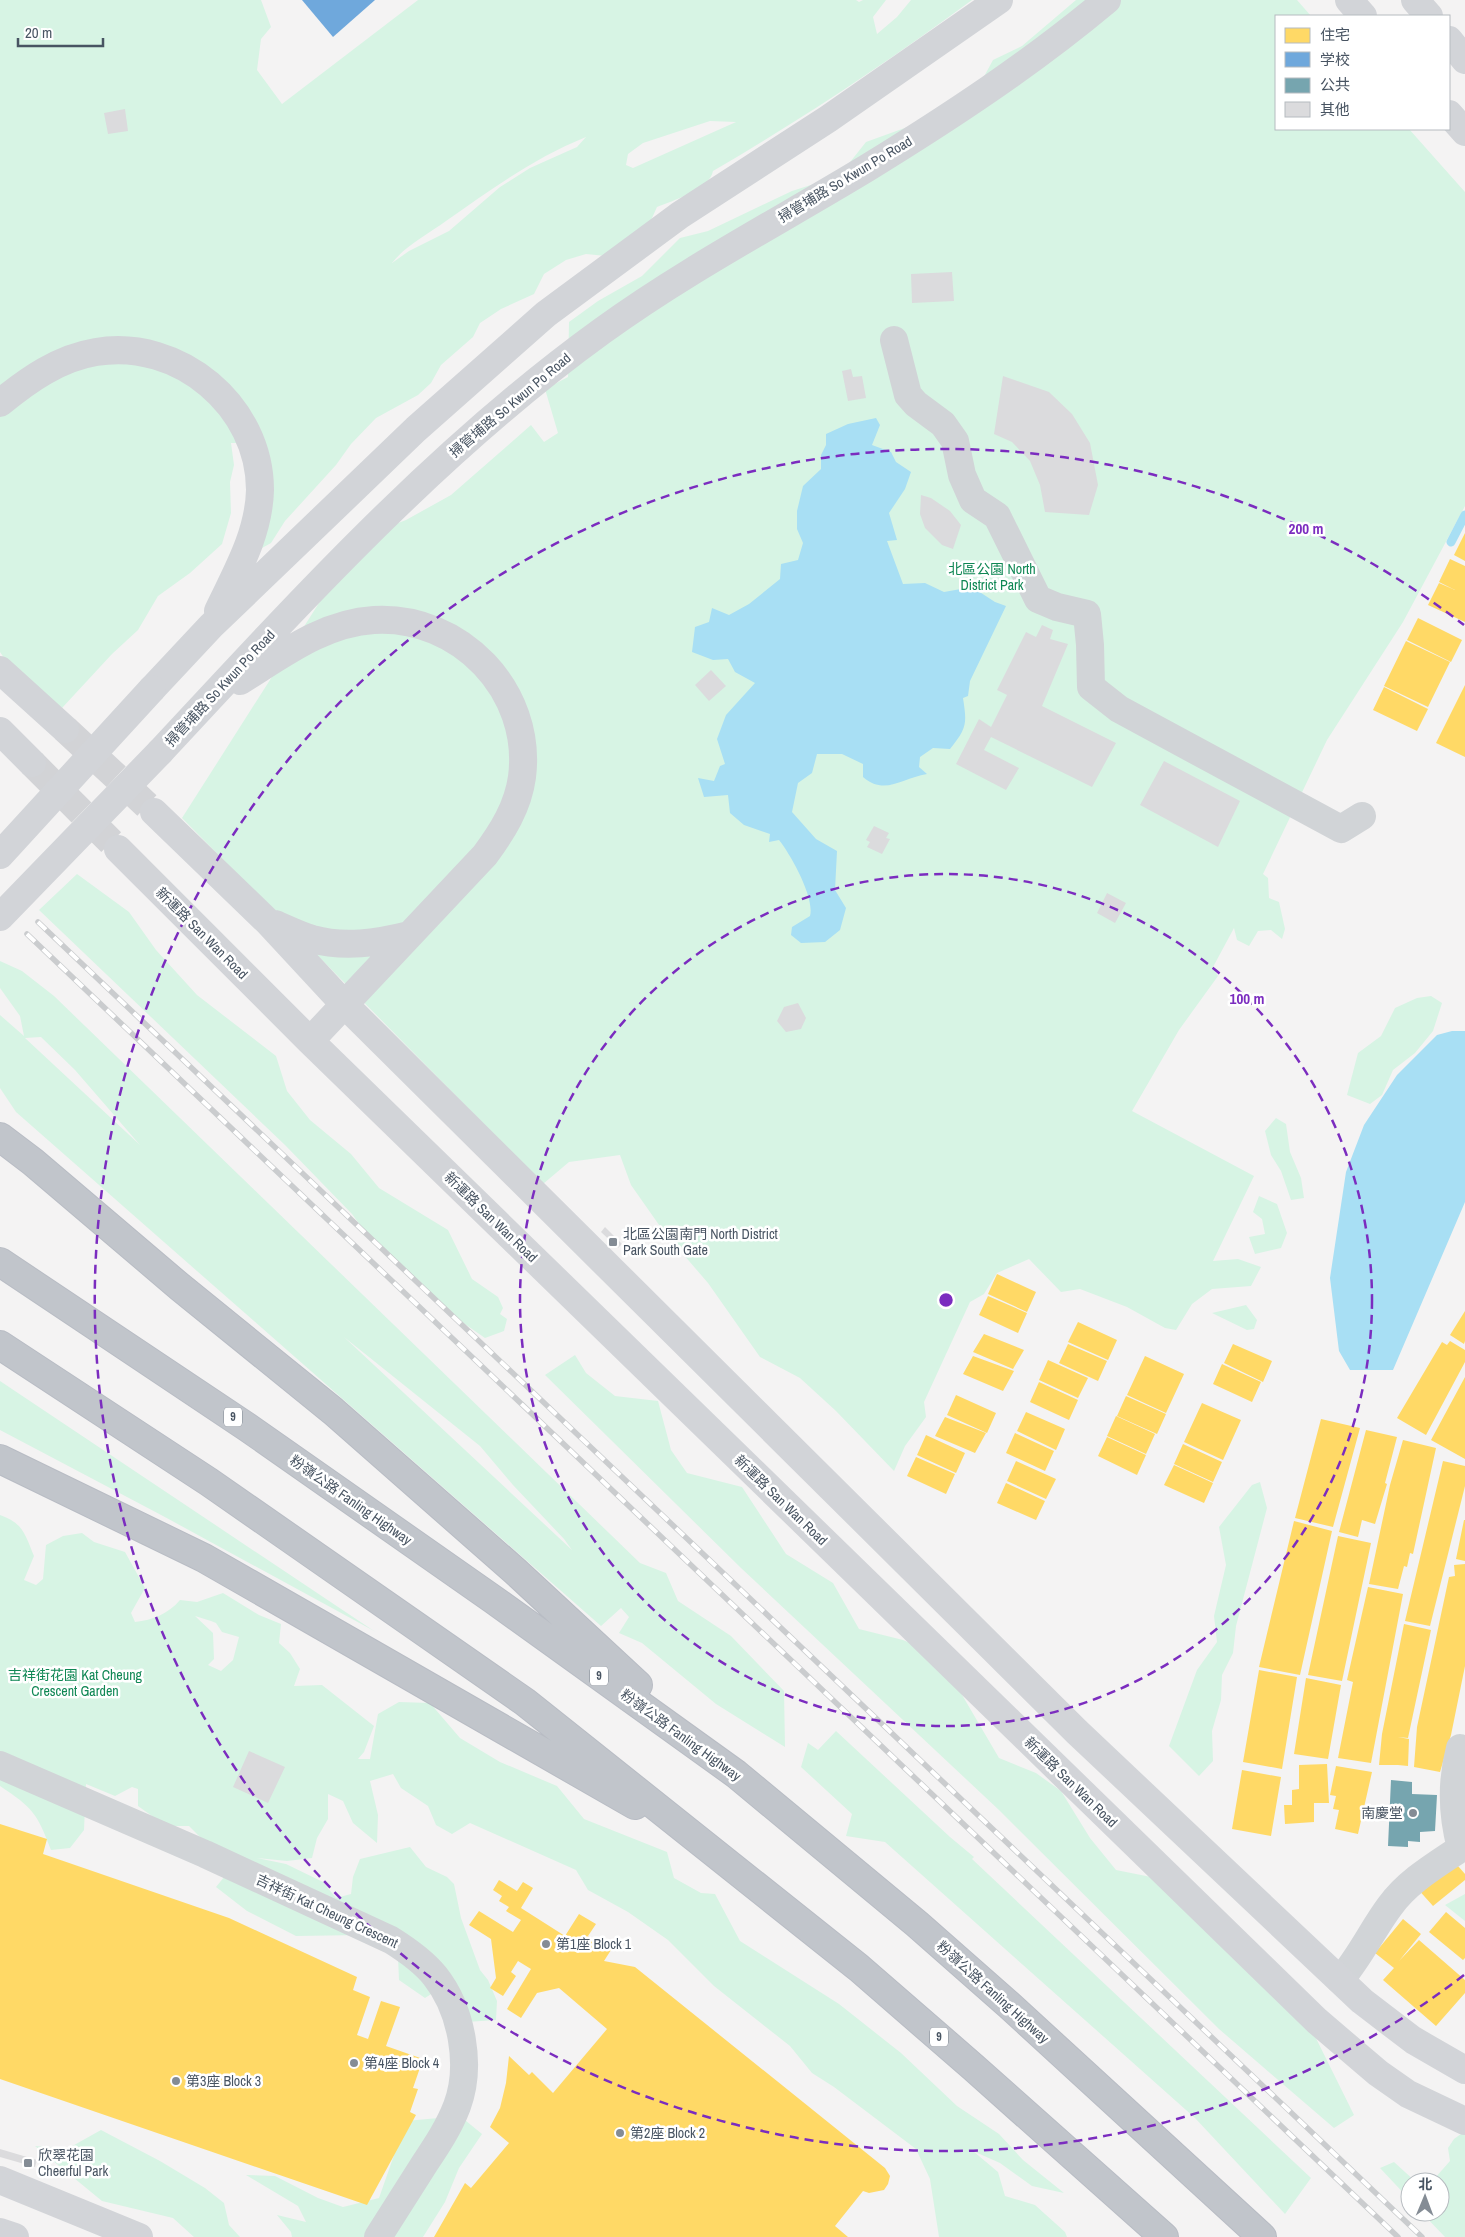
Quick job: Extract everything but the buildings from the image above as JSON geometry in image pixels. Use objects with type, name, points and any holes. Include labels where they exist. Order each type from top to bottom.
[{"type":"highway","points":[[0,1119],[33,1162]]},
{"type":"highway","points":[[0,1137],[33,1162],[180,1287],[333,1412],[502,1559],[736,1774]]},
{"type":"highway","name":"粉嶺公路 Fanling Highway","points":[[0,1262],[255,1432],[736,1774],[917,1924],[1009,2005],[1262,2237]]},
{"type":"highway","name":"9","points":[[0,1344],[210,1482],[526,1702],[860,1968],[1164,2237]]},
{"type":"highway","points":[[0,1459],[204,1558],[706,1845]]},
{"type":"main road","points":[[0,855],[211,626],[416,429],[546,314],[680,215],[828,119],[999,0]]},
{"type":"main road","name":"掃管埔路 So Kwun Po Road","points":[[0,917],[160,752],[372,528],[447,457],[536,382],[600,332],[652,295],[866,168],[954,113],[1060,40],[1107,0]]},
{"type":"main road","points":[[1349,0],[1362,15]]},
{"type":"main road","points":[[1415,0],[1428,15]]},
{"type":"main road","points":[[1450,41],[1465,60]]},
{"type":"main road","points":[[1450,115],[1465,132]]},
{"type":"main road","points":[[0,403],[16,389],[55,366],[96,352],[118,350],[141,352],[162,357],[183,366],[228,401],[247,432],[255,452],[259,480],[258,511],[246,552],[211,626]]},
{"type":"main road","points":[[207,701],[304,641],[346,624],[373,620],[398,620],[421,625],[440,632],[476,655],[502,684],[511,701],[522,738],[522,778],[518,798],[499,836],[485,855],[310,1041]]},
{"type":"main road","points":[[0,670],[65,729]]},
{"type":"main road","points":[[0,731],[32,763]]},
{"type":"main road","points":[[154,812],[268,922],[344,1004],[1076,1732],[1362,2001],[1413,2040],[1465,2070]]},
{"type":"main road","name":"新運路 San Wan Road","points":[[118,850],[310,1041],[1317,2021],[1370,2067],[1401,2088],[1465,2122]]},
{"type":"main road","points":[[268,922],[313,939],[335,942],[360,944],[409,935]]},
{"type":"main road","points":[[0,2180],[139,2237]]},
{"type":"main road","points":[[0,2232],[15,2237]]},
{"type":"street","points":[[894,340],[908,395],[916,404],[943,424],[955,441],[962,475],[973,500],[997,516],[1038,599],[1057,607],[1087,614],[1091,687],[1119,708],[1341,829],[1362,816]]},
{"type":"street","points":[[1340,1980],[1351,1968],[1390,1905],[1415,1879],[1461,1848],[1453,1801],[1456,1762],[1460,1748]]},
{"type":"street","name":"吉祥街 Kat Cheung Crescent","points":[[0,1765],[205,1854],[391,1940],[423,1963],[436,1977],[447,1995],[461,2035],[464,2075],[461,2090],[457,2106],[442,2136],[378,2237]]},
{"type":"green space","points":[[0,0],[261,0],[271,27],[261,39],[257,70],[282,104],[418,0],[856,0],[859,2],[863,0],[886,0],[873,17],[877,34],[897,17],[911,0],[972,0],[909,46],[844,89],[713,171],[705,183],[698,189],[657,207],[647,229],[606,256],[586,254],[566,260],[544,274],[534,294],[501,309],[480,323],[473,337],[441,365],[431,383],[418,395],[376,418],[351,444],[336,465],[285,521],[271,543],[244,558],[252,514],[242,443],[231,443],[234,465],[230,482],[231,513],[222,544],[190,573],[158,596],[138,630],[112,654],[62,708],[13,671],[0,652]],"holes":[[[710,121],[736,122],[633,168],[626,165],[628,154],[643,143]],[[586,137],[577,147],[530,168],[500,187],[449,231],[409,251],[392,263],[417,240],[480,197],[531,164]]]},
{"type":"green space","name":"北區公園 North District Park","points":[[1076,0],[1297,0],[1310,15],[1275,15],[1275,130],[1410,130],[1465,192],[1465,506],[1403,622],[1327,740],[1263,874],[1268,878],[1269,898],[1279,902],[1285,929],[1282,939],[1271,930],[1258,931],[1249,946],[1237,940],[1234,928],[1213,967],[1218,976],[1179,1030],[1132,1111],[1254,1176],[1213,1261],[1238,1259],[1261,1267],[1251,1286],[1212,1289],[1192,1304],[1176,1330],[1165,1328],[1127,1307],[1080,1289],[1061,1292],[1029,1259],[997,1273],[984,1294],[970,1302],[924,1402],[926,1417],[905,1446],[894,1471],[836,1411],[800,1378],[760,1357],[708,1283],[664,1232],[631,1185],[620,1155],[569,1162],[543,1184],[182,818],[326,592],[354,540],[406,520],[451,495],[531,425],[544,442],[558,433],[545,389],[568,377],[569,322],[598,301],[642,276],[680,238],[708,231],[792,191],[839,176],[866,142],[924,121],[961,119],[993,60],[1022,46]]},
{"type":"green space","points":[[77,874],[129,912],[156,950],[197,995],[276,1056],[287,1091],[310,1120],[351,1154],[379,1188],[448,1230],[472,1279],[498,1297],[503,1308],[500,1314],[507,1319],[504,1331],[485,1338],[449,1313],[371,1240],[352,1214],[285,1145],[39,910]]},
{"type":"green space","points":[[0,961],[22,971],[54,996],[640,1563],[666,1573],[678,1601],[731,1636],[784,1691],[785,1747],[716,1704],[642,1643],[619,1633],[629,1617],[621,1608],[601,1626],[16,1112],[0,1088],[0,1015],[24,1036],[20,1016],[0,988]],"holes":[[[41,1037],[75,1070],[140,1145],[25,1038]],[[344,1337],[480,1446],[572,1550]]]},
{"type":"green space","points":[[1431,996],[1442,1003],[1433,1031],[1415,1053],[1393,1070],[1382,1095],[1370,1104],[1347,1095],[1358,1053],[1381,1036],[1395,1008],[1417,998]]},
{"type":"green space","points":[[1276,1118],[1286,1124],[1290,1152],[1301,1178],[1304,1198],[1291,1200],[1281,1171],[1271,1155],[1265,1131]]},
{"type":"green space","points":[[1259,1196],[1277,1204],[1287,1233],[1281,1248],[1255,1254],[1249,1237],[1265,1234],[1262,1219],[1253,1212]]},
{"type":"green space","points":[[1246,1305],[1257,1320],[1254,1329],[1247,1330],[1212,1313]]},
{"type":"green space","points":[[575,1355],[586,1373],[615,1396],[658,1401],[671,1450],[687,1473],[742,1487],[786,1554],[833,1583],[859,1629],[903,1640],[931,1652],[958,1688],[999,1758],[1036,1773],[1061,1791],[1090,1838],[1116,1870],[1156,1878],[1303,2012],[1354,2115],[1334,2128],[1219,2029],[999,1810],[741,1568],[545,1375]]},
{"type":"green space","points":[[0,1381],[376,1632],[0,1430]]},
{"type":"green space","points":[[1260,1482],[1267,1508],[1236,1626],[1233,1653],[1222,1675],[1221,1700],[1212,1731],[1213,1761],[1199,1776],[1169,1746],[1197,1670],[1217,1642],[1214,1616],[1226,1565],[1219,1527],[1252,1485]]},
{"type":"green space","name":"吉祥街花園 Kat Cheung Crescent Garden","points":[[0,1515],[14,1522],[25,1535],[34,1556],[24,1580],[36,1585],[43,1579],[46,1545],[63,1536],[82,1533],[94,1542],[125,1552],[145,1588],[131,1613],[135,1622],[160,1616],[180,1600],[197,1602],[223,1593],[259,1615],[281,1624],[279,1643],[290,1653],[300,1669],[294,1686],[322,1685],[374,1726],[364,1752],[358,1759],[370,1759],[378,1714],[399,1702],[430,1703],[460,1738],[500,1762],[557,1786],[584,1819],[667,1852],[674,1878],[701,1893],[715,1894],[740,1941],[839,2004],[901,2053],[957,2106],[999,2134],[1023,2160],[1064,2193],[1032,2186],[1000,2163],[973,2151],[998,2172],[1005,2196],[1035,2205],[1065,2232],[1067,2237],[939,2237],[930,2179],[916,2149],[834,2087],[812,2073],[790,2046],[714,1986],[668,1940],[628,1912],[588,1890],[576,1870],[470,1823],[452,1834],[436,1825],[428,1806],[401,1788],[393,1774],[370,1781],[378,1815],[377,1843],[353,1823],[343,1801],[328,1794],[328,1819],[317,1838],[312,1858],[287,1861],[257,1858],[286,1864],[323,1882],[336,1898],[351,1894],[353,1877],[360,1859],[410,1847],[426,1867],[447,1877],[454,1884],[461,1918],[480,1970],[488,1980],[497,2001],[496,2020],[466,2022],[439,1989],[425,1998],[399,1980],[398,1957],[362,1935],[296,1936],[247,1911],[216,1887],[229,1871],[211,1848],[189,1826],[166,1826],[138,1806],[138,1789],[132,1787],[115,1796],[86,1784],[84,1830],[70,1848],[51,1850],[42,1827],[33,1812],[0,1786]],"holes":[[[195,1616],[216,1623],[222,1632],[239,1637],[233,1660],[221,1671],[208,1665],[214,1659],[213,1633]]]},
{"type":"green space","points":[[836,1731],[974,1857],[972,1859],[1311,2178],[1285,2214],[1195,2118],[885,1842],[846,1836],[852,1814],[801,1767],[808,1743],[818,1750]]},
{"type":"green space","points":[[1465,1894],[1465,1921],[1445,1905]]},
{"type":"green space","points":[[460,2116],[482,2134],[459,2168],[445,2202],[423,2237],[292,2237],[291,2232],[277,2215],[306,2222],[298,2206],[246,2175],[275,2176],[318,2198],[343,2207],[379,2198],[406,2121]]},
{"type":"green space","points":[[101,2130],[160,2161],[205,2188],[224,2203],[229,2225],[240,2237],[194,2237],[173,2218],[102,2201],[35,2146],[67,2149]]},
{"type":"green space","points":[[1465,2131],[1465,2237],[1445,2237],[1431,2222],[1450,2222],[1450,2172],[1440,2172],[1450,2161],[1448,2148],[1454,2139]]},
{"type":"green space","points":[[1394,2162],[1405,2172],[1400,2172],[1400,2189],[1380,2168]]},
{"type":"water","points":[[876,418],[880,425],[872,445],[891,452],[896,462],[911,472],[905,489],[889,513],[897,540],[887,541],[903,584],[925,583],[944,592],[972,587],[995,602],[1006,606],[970,681],[968,696],[963,698],[965,720],[963,730],[950,749],[933,748],[920,757],[919,767],[927,774],[894,784],[879,785],[863,777],[863,764],[842,754],[817,754],[812,773],[798,783],[792,812],[816,839],[837,851],[835,890],[846,908],[840,930],[825,942],[801,943],[791,935],[792,927],[810,916],[811,908],[806,888],[784,847],[779,840],[769,842],[770,834],[744,825],[730,813],[728,795],[704,797],[698,778],[714,781],[720,766],[725,764],[717,739],[726,715],[755,683],[735,672],[728,659],[713,660],[692,652],[695,627],[709,622],[712,608],[729,615],[749,604],[780,579],[781,564],[798,560],[803,543],[797,529],[797,511],[803,486],[821,469],[821,455],[826,445],[826,434],[848,424]]},
{"type":"water","points":[[1452,1031],[1465,1031],[1465,1202],[1393,1370],[1350,1370],[1339,1351],[1330,1278],[1346,1172],[1364,1125],[1397,1075],[1437,1035]]},
{"type":"waterway","points":[[1451,542],[1465,515]]},
{"type":"tunnel","points":[[65,729],[154,812]]},
{"type":"tunnel","points":[[32,763],[118,849]]},
{"type":"railway","points":[[38,922],[1422,2237]]},
{"type":"railway","points":[[27,934],[1398,2237]]},
{"type":"place","name":"北區公園南門 North District Park South Gate","points":[[613,1242]]},
{"type":"place","name":"南慶堂","points":[[1413,1813]]},
{"type":"place","name":"第1座 Block 1","points":[[546,1944]]},
{"type":"place","name":"第4座 Block 4","points":[[354,2063]]},
{"type":"place","name":"第3座 Block 3","points":[[176,2081]]},
{"type":"place","name":"第2座 Block 2","points":[[620,2133]]},
{"type":"place","name":"欣翠花園 Cheerful Park","points":[[28,2163]]}]
